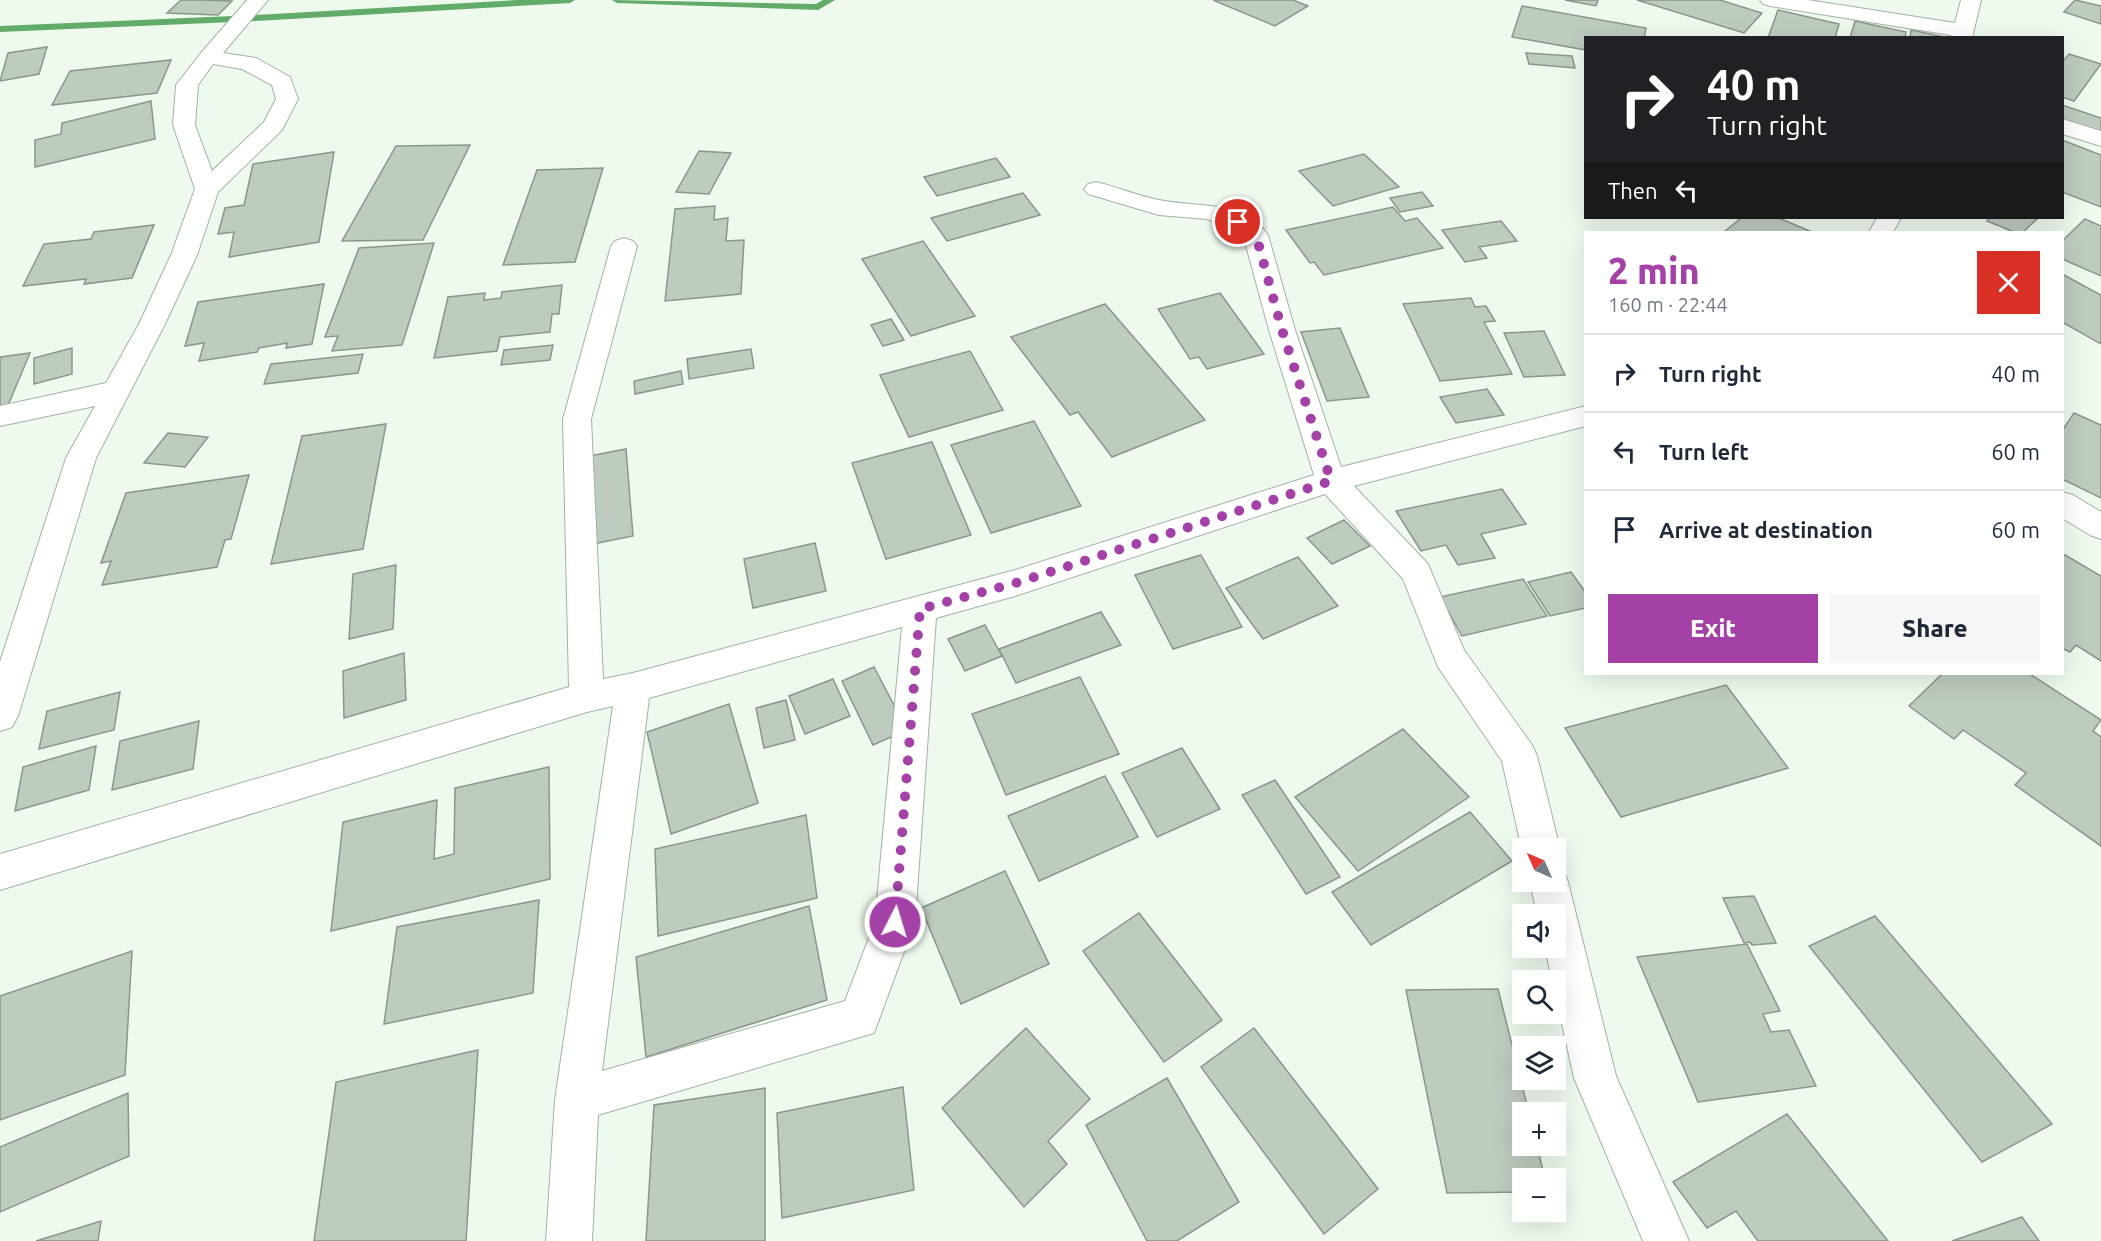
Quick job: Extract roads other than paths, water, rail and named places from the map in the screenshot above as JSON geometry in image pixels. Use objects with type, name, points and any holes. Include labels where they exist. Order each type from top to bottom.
[{"type":"street","points":[[1770,0],[1962,34],[1971,0]]},
{"type":"street","points":[[207,189],[184,125],[187,85],[246,13]]},
{"type":"street","points":[[0,716],[81,458],[184,255],[207,189],[274,126],[287,99],[282,82],[267,73],[248,63],[208,57]]},
{"type":"street","points":[[2064,127],[2101,139]]},
{"type":"street","points":[[1096,189],[1159,208],[1211,212],[1238,222],[1256,235],[1282,330],[1331,481],[1417,573],[1450,657],[1519,756],[1538,838]]},
{"type":"street","points":[[587,697],[577,419],[624,246]]},
{"type":"street","points":[[0,416],[117,391]]},
{"type":"street","points":[[0,872],[587,697],[633,688],[1016,583],[1331,481],[1584,417]]},
{"type":"street","points":[[2064,504],[2101,526]]},
{"type":"street","points":[[577,1100],[859,1018],[895,922],[920,609]]},
{"type":"street","points":[[569,1241],[577,1100],[633,688]]},
{"type":"street","points":[[1551,892],[1595,1078],[1666,1241]]},
{"type":"waterway","points":[[0,29],[256,18],[570,0]]},
{"type":"waterway","points":[[617,0],[818,7],[830,0]]}]
